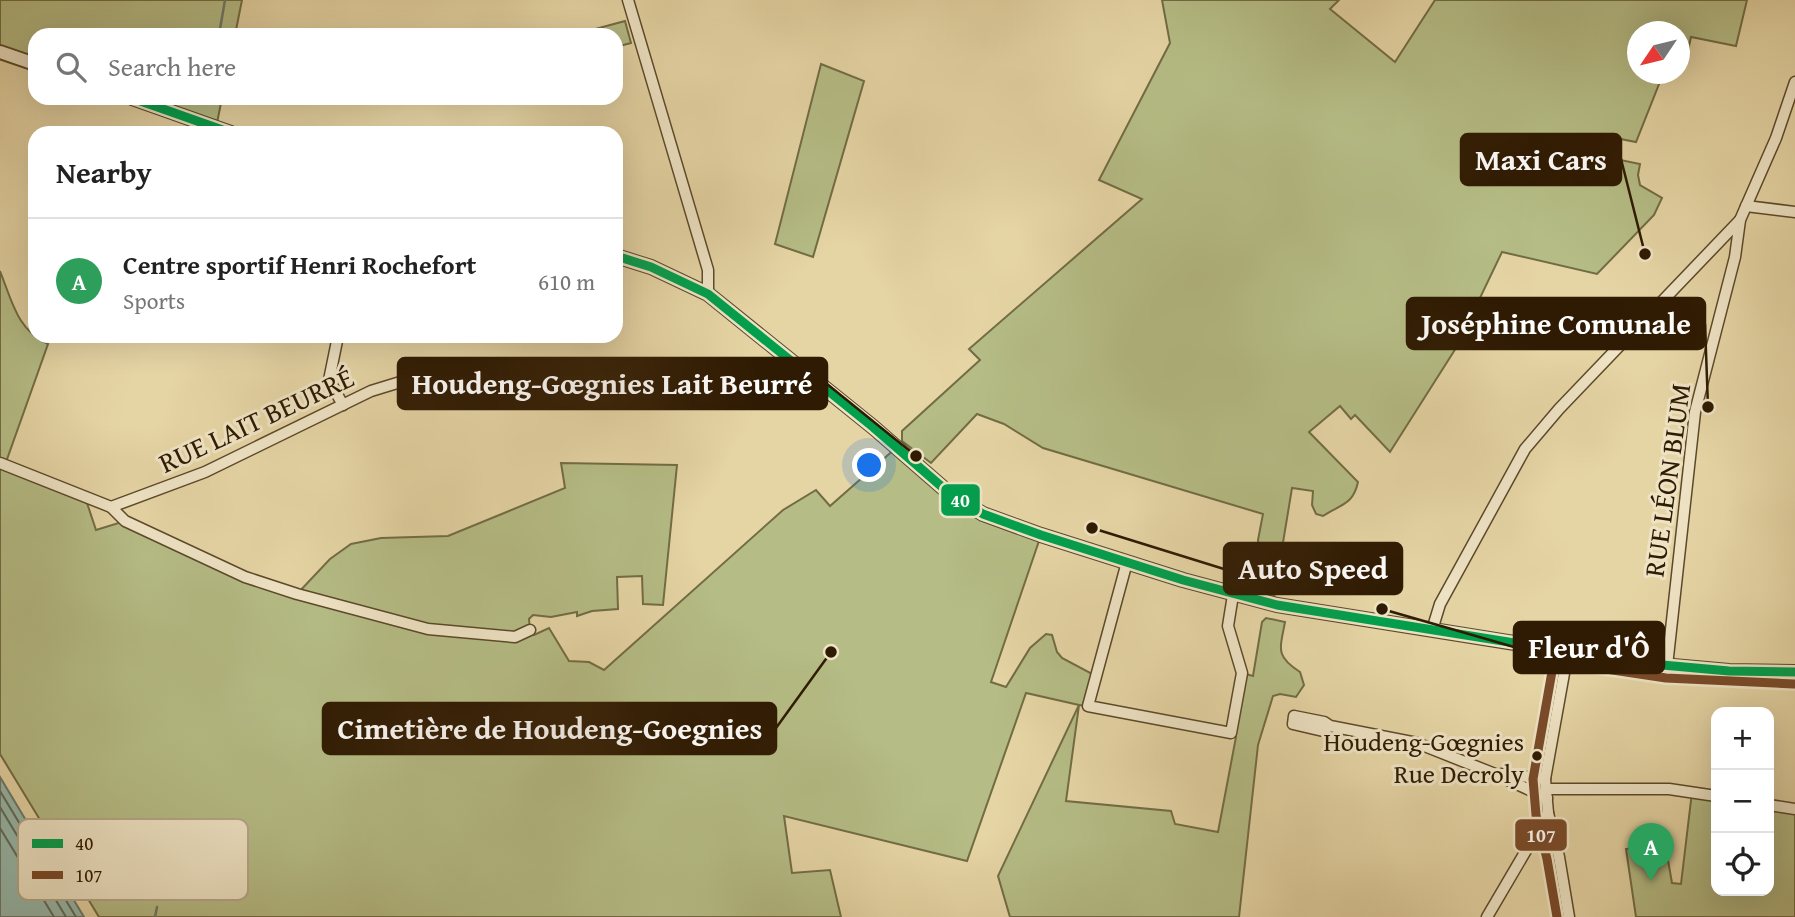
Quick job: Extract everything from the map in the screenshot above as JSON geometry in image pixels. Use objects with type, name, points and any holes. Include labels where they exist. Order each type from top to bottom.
[{"type":"street","points":[[628,0],[708,270],[708,294]]},
{"type":"street","points":[[0,52],[28,62]]},
{"type":"street","points":[[1432,630],[1440,604],[1525,449],[1740,220],[1776,138],[1795,82]]},
{"type":"street","points":[[152,105],[211,126]]},
{"type":"street","points":[[1746,206],[1795,212]]},
{"type":"street","name":"RUE LÉON BLUM","points":[[1667,666],[1695,412],[1735,257],[1740,220]]},
{"type":"street","points":[[623,258],[651,267],[708,294],[965,505],[1041,535],[1233,595],[1290,608],[1667,666],[1795,672]]},
{"type":"street","points":[[337,343],[329,380],[343,405]]},
{"type":"street","name":"RUE LAIT BEURRÉ","points":[[111,507],[205,472],[371,391],[407,379],[433,375],[603,380],[834,395]]},
{"type":"street","points":[[0,463],[111,507],[125,521],[245,578],[428,629],[515,637],[530,630]]},
{"type":"street","points":[[1127,562],[1088,706],[1231,733],[1242,673],[1228,626],[1233,595]]},
{"type":"street","points":[[1567,651],[1546,789],[1548,813],[1569,917]]},
{"type":"street","points":[[1293,720],[1324,722],[1330,726],[1417,743],[1495,774],[1546,789],[1670,789],[1711,795]]},
{"type":"street","points":[[1495,774],[1546,789]]},
{"type":"street","points":[[1774,806],[1795,809]]},
{"type":"street","points":[[1487,917],[1548,813]]},
{"type":"green space","points":[[0,0],[242,0],[236,28],[28,28],[28,63],[0,57]]},
{"type":"green space","points":[[1162,0],[1339,0],[1330,9],[1395,62],[1435,0],[1747,0],[1736,46],[1691,37],[1690,42],[1690,21],[1627,21],[1627,84],[1659,84],[1636,142],[1600,135],[1596,155],[1640,164],[1640,185],[1662,198],[1654,215],[1597,274],[1502,252],[1456,348],[1390,452],[1355,415],[1351,419],[1340,406],[1309,432],[1358,482],[1349,500],[1323,516],[1316,514],[1312,505],[1313,491],[1292,488],[1274,597],[1254,592],[1261,560],[1258,540],[1263,514],[1043,448],[1004,424],[977,414],[931,463],[902,441],[902,431],[980,360],[969,349],[1142,199],[1099,180],[1170,43]]},
{"type":"green space","points":[[625,21],[631,43],[623,45],[623,28],[599,28]]},
{"type":"green space","points":[[821,64],[864,81],[813,257],[775,244]]},
{"type":"green space","points":[[152,105],[221,105],[216,126]]},
{"type":"green space","points":[[0,271],[12,304],[28,330],[28,343],[48,344],[5,465],[85,497],[96,530],[125,521],[297,594],[330,559],[351,544],[381,538],[448,536],[565,488],[561,463],[677,465],[663,605],[643,604],[642,576],[617,577],[618,609],[592,611],[577,616],[577,612],[551,617],[533,615],[529,619],[530,630],[534,635],[549,628],[569,661],[589,662],[604,670],[783,510],[816,490],[830,506],[897,447],[949,493],[1041,535],[991,682],[1006,687],[1030,648],[1046,634],[1052,635],[1057,652],[1062,658],[1096,676],[1088,706],[1026,693],[967,861],[784,816],[792,873],[830,870],[841,917],[99,917],[89,900],[248,900],[248,819],[39,819],[0,754]]},
{"type":"green space","points":[[1266,618],[1285,622],[1281,651],[1286,661],[1300,672],[1304,685],[1296,697],[1280,694],[1273,696],[1258,745],[1239,917],[1010,917],[998,876],[1079,705],[1066,801],[1171,811],[1175,824],[1218,832],[1236,737],[1231,733],[1242,673],[1253,676],[1262,622]]},
{"type":"green space","points":[[1692,792],[1711,795],[1711,896],[1774,896],[1774,806],[1795,809],[1795,917],[1636,917],[1626,849],[1665,843],[1672,883],[1681,884]]},
{"type":"water","points":[[0,777],[25,819],[18,819],[18,900],[74,900],[84,917],[0,917]]},
{"type":"waterway","points":[[220,28],[225,0]]},
{"type":"waterway","points":[[155,917],[157,907]]},
{"type":"transit line","name":"40","points":[[152,105],[211,126]]},
{"type":"transit line","name":"40","points":[[623,258],[651,267],[708,294],[873,427],[949,493],[983,514],[1041,535],[1183,580],[1277,605],[1640,663],[1729,671],[1795,672]]},
{"type":"transit line","name":"107","points":[[1556,649],[1533,779],[1536,815],[1557,917]]},
{"type":"transit line","name":"107","points":[[1566,663],[1666,678],[1794,684]]},
{"type":"place","name":"Maxi Cars","points":[[1645,254]]},
{"type":"place","name":"Joséphine Comunale","points":[[1708,407]]},
{"type":"place","name":"Houdeng-Gœgnies Lait Beurré","points":[[916,456]]},
{"type":"place","name":"Auto Speed","points":[[1092,528]]},
{"type":"place","name":"Fleur d'Ô","points":[[1382,609]]},
{"type":"place","name":"Cimetière de Houdeng-Goegnies","points":[[831,652]]},
{"type":"place","name":"Houdeng-Gœgnies Rue Decroly","points":[[1537,756]]},
{"type":"place","name":"Centre sportif Henri Rochefort","points":[[1651,881]]}]
